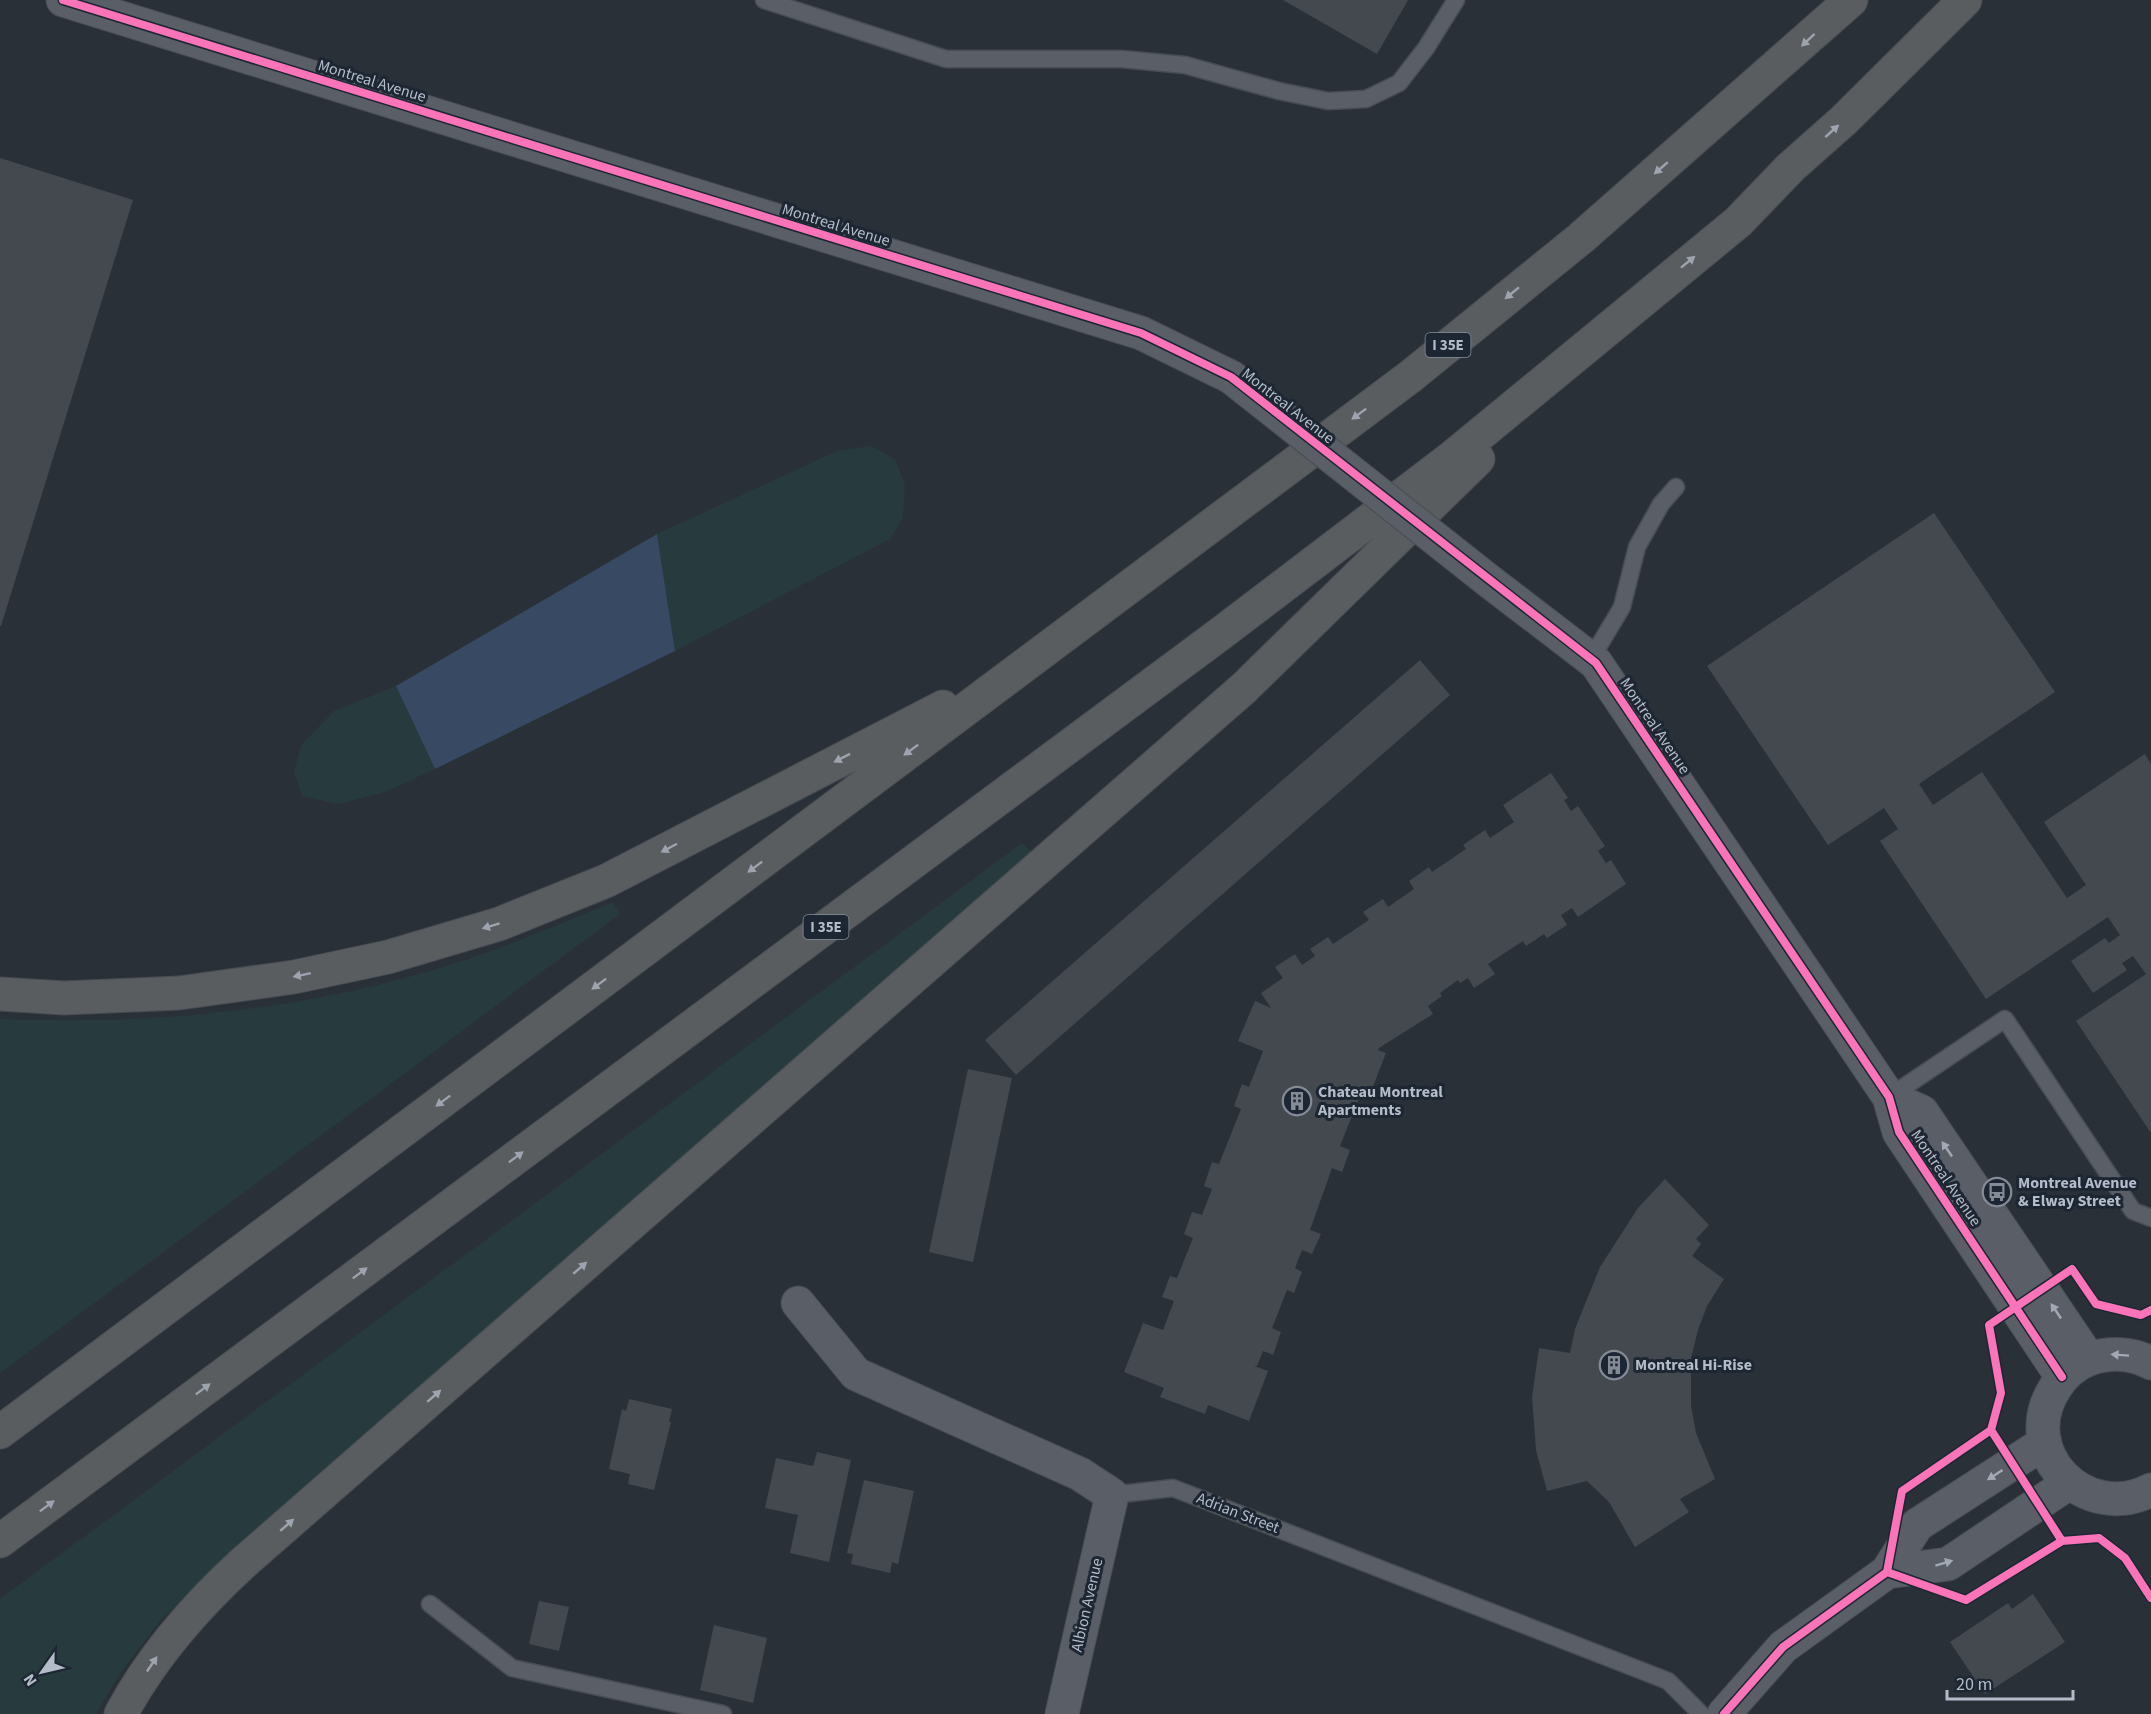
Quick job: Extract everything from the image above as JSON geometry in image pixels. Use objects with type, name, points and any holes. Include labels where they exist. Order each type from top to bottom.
[{"type":"highway","name":"I 35E","points":[[0,1432],[1411,376],[1581,238],[1851,0]]},
{"type":"highway","name":"I 35E","points":[[0,1541],[1220,634],[1450,459],[1738,222],[1791,167],[1844,120],[1965,0]]},
{"type":"highway","points":[[121,1714],[131,1694],[164,1646],[215,1589],[1244,688],[1643,299]]},
{"type":"highway","points":[[0,994],[64,998],[179,993],[294,977],[388,957],[499,924],[606,881],[1025,665]]},
{"type":"street","name":"Montreal Avenue","points":[[63,0],[1141,333],[1231,377],[1591,659],[1602,671],[1889,1097],[1899,1132],[2062,1377]]},
{"type":"street","name":"Montreal Avenue","points":[[1889,1097],[1922,1112],[2089,1359]]},
{"type":"street","points":[[798,1303],[856,1374],[1080,1474],[1112,1496]]},
{"type":"street","points":[[2146,1502],[2112,1500],[2088,1494],[2069,1483],[2053,1465],[2044,1443],[2043,1419],[2049,1397],[2062,1377],[2080,1363],[2102,1355],[2125,1354],[2151,1363]]},
{"type":"street","points":[[1724,1714],[1783,1647],[1887,1572],[1917,1525],[2044,1443]]},
{"type":"street","points":[[1887,1572],[1948,1564],[2069,1483]]},
{"type":"street","name":"Albion Avenue","points":[[1062,1714],[1112,1496]]},
{"type":"lane","points":[[764,0],[946,59],[1121,59],[1185,65],[1279,91],[1328,100],[1366,99],[1399,83],[1426,48],[1456,0]]},
{"type":"lane","points":[[1591,659],[1622,607],[1637,547],[1661,504],[1676,487]]},
{"type":"lane","points":[[1889,1097],[2005,1019],[2133,1211],[2151,1218]]},
{"type":"lane","name":"Adrian Street","points":[[1112,1496],[1173,1488],[1668,1682],[1701,1714]]},
{"type":"lane","points":[[430,1604],[512,1668],[723,1714]]},
{"type":"green space","points":[[871,446],[896,460],[905,486],[903,518],[890,539],[675,651],[657,534],[837,451]]},
{"type":"green space","points":[[396,686],[435,769],[385,792],[338,804],[302,796],[294,771],[302,744],[334,711]]},
{"type":"green space","points":[[1022,843],[1032,852],[203,1580],[160,1621],[119,1675],[96,1714],[0,1714],[0,1599]]},
{"type":"green space","points":[[613,902],[620,914],[0,1373],[0,1019],[108,1020],[162,1017],[215,1013],[321,997],[374,986],[450,965],[521,940]]},
{"type":"water","points":[[657,534],[675,651],[435,769],[396,686]]},
{"type":"building","points":[[1283,0],[1408,0],[1377,54]]},
{"type":"building","points":[[0,158],[133,200],[1,626],[0,626]]},
{"type":"building","points":[[1934,513],[2055,692],[1919,784],[1933,805],[1982,772],[2067,898],[2086,885],[2044,822],[2145,754],[2151,764],[2151,1133],[2076,1021],[2146,974],[2133,956],[2122,963],[2127,970],[2093,993],[2071,961],[2105,938],[2109,943],[2120,935],[2108,917],[1986,999],[1880,841],[1898,829],[1884,808],[1828,845],[1707,666]]},
{"type":"building","points":[[1420,660],[1450,695],[1016,1075],[985,1040]]},
{"type":"building","name":"Chateau Montreal Apartments","points":[[1551,773],[1568,798],[1564,800],[1571,811],[1578,806],[1605,846],[1598,851],[1606,863],[1611,860],[1626,884],[1578,917],[1572,908],[1561,915],[1567,925],[1547,938],[1544,934],[1526,946],[1523,941],[1488,964],[1495,974],[1474,988],[1468,978],[1460,983],[1458,980],[1440,993],[1442,996],[1428,1006],[1433,1014],[1379,1048],[1378,1050],[1386,1053],[1369,1097],[1361,1093],[1340,1146],[1350,1150],[1342,1172],[1332,1168],[1310,1230],[1321,1234],[1312,1254],[1302,1250],[1295,1268],[1302,1272],[1294,1293],[1287,1290],[1272,1328],[1281,1332],[1273,1355],[1263,1351],[1257,1366],[1254,1366],[1268,1371],[1249,1421],[1208,1405],[1205,1414],[1160,1397],[1164,1388],[1124,1372],[1143,1323],[1163,1330],[1174,1301],[1162,1297],[1170,1276],[1177,1278],[1193,1238],[1184,1234],[1192,1212],[1202,1215],[1212,1189],[1204,1186],[1212,1162],[1219,1164],[1241,1109],[1234,1106],[1242,1084],[1249,1087],[1263,1051],[1238,1041],[1255,1001],[1271,1008],[1261,993],[1283,978],[1275,967],[1295,954],[1302,965],[1315,956],[1310,949],[1328,937],[1333,944],[1369,920],[1363,912],[1383,899],[1388,907],[1414,889],[1409,881],[1429,867],[1432,872],[1466,849],[1463,845],[1485,830],[1490,838],[1514,822],[1503,805]]},
{"type":"building","points":[[968,1069],[1012,1078],[973,1262],[929,1252]]},
{"type":"building","name":"Montreal Hi-Rise","points":[[1665,1179],[1709,1225],[1696,1239],[1701,1244],[1692,1256],[1724,1279],[1707,1306],[1691,1358],[1691,1406],[1696,1433],[1715,1479],[1680,1499],[1689,1512],[1635,1547],[1609,1502],[1587,1481],[1547,1491],[1536,1450],[1532,1397],[1539,1348],[1570,1353],[1575,1329],[1600,1267],[1638,1208]]},
{"type":"building","points":[[629,1399],[672,1409],[669,1422],[671,1422],[654,1490],[628,1484],[630,1474],[609,1469],[622,1409],[626,1411]]},
{"type":"building","points":[[817,1452],[851,1460],[829,1562],[790,1553],[798,1515],[765,1508],[776,1458],[813,1466]]},
{"type":"building","points":[[864,1480],[914,1491],[898,1564],[892,1562],[890,1573],[851,1564],[853,1554],[847,1553]]},
{"type":"building","points":[[2033,1594],[2065,1642],[1985,1694],[1950,1642],[2008,1603],[2012,1609]]},
{"type":"building","points":[[539,1601],[569,1607],[559,1651],[529,1644]]},
{"type":"building","points":[[714,1625],[767,1638],[753,1703],[700,1690]]},
{"type":"cycle path","points":[[63,0],[1141,333],[1231,377],[1596,663],[1889,1097],[1899,1132],[2062,1377]]},
{"type":"cycle path","points":[[1887,1572],[1902,1491],[1991,1430],[2001,1393],[1989,1325],[2072,1269],[2096,1304],[2141,1315],[2151,1310]]},
{"type":"cycle path","points":[[1991,1430],[2062,1541]]},
{"type":"cycle path","points":[[1887,1572],[1966,1600],[2062,1541],[2099,1538],[2125,1558],[2151,1598]]},
{"type":"cycle path","points":[[1724,1714],[1783,1647],[1887,1572]]},
{"type":"place","name":"Chateau Montreal Apartments","points":[[1297,1101]]},
{"type":"place","name":"Montreal Avenue & Elway Street","points":[[1997,1192]]},
{"type":"place","name":"Montreal Hi-Rise","points":[[1614,1365]]}]
